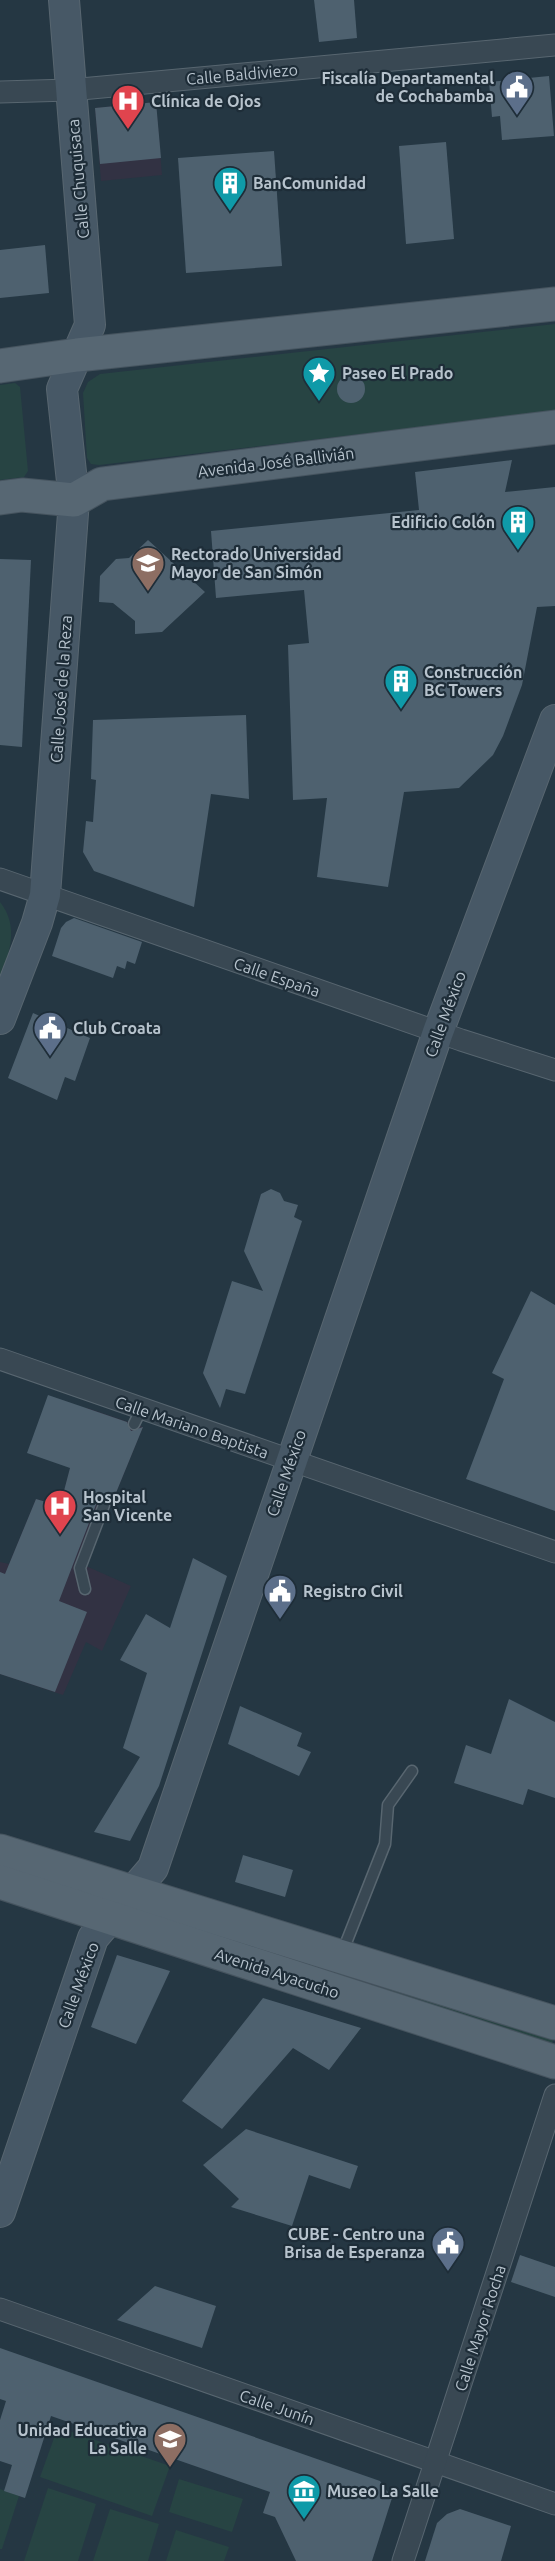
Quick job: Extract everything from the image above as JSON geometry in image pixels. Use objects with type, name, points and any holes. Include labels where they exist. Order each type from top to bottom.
[{"type":"main road","name":"Calle Chuquisaca","points":[[64,0],[90,325],[77,355]]},
{"type":"main road","points":[[0,366],[77,355],[555,304]]},
{"type":"main road","name":"Calle José de la Reza","points":[[0,1019],[37,923],[45,895],[74,500],[62,389],[77,355]]},
{"type":"main road","name":"Avenida José Ballivián","points":[[74,500],[102,484],[555,428]]},
{"type":"main road","points":[[0,498],[22,495],[74,500]]},
{"type":"main road","name":"Calle México","points":[[0,2212],[93,1938],[153,1868],[290,1460],[438,1032],[555,720]]},
{"type":"main road","name":"Avenida Ayacucho","points":[[0,1851],[555,2023]]},
{"type":"main road","name":"Avenida Ayacucho","points":[[0,1882],[555,2062]]},
{"type":"street","name":"Calle Baldiviezo","points":[[0,92],[70,90],[555,45]]},
{"type":"street","name":"Calle España","points":[[0,879],[438,1032],[555,1070]]},
{"type":"street","name":"Calle Mariano Baptista","points":[[0,1359],[137,1417],[290,1460],[555,1552]]},
{"type":"street","name":"Calle Mayor Rocha","points":[[403,2561],[555,2095]]},
{"type":"street","name":"Calle Junín","points":[[0,2309],[555,2504]]},
{"type":"lane","points":[[84,1589],[80,1568],[104,1505]]},
{"type":"lane","points":[[340,1956],[386,1844],[388,1805],[412,1771]]},
{"type":"shaded area","name":"Clínica de Ojos","points":[[156,102],[162,175],[101,181],[95,108]]},
{"type":"shaded area","name":"Hospital San Vicente","points":[[87,1408],[143,1427],[86,1566],[131,1586],[102,1651],[86,1642],[63,1695],[0,1674],[0,1562],[9,1564],[36,1499],[60,1505]]},
{"type":"green space","name":"Paseo El Prado","points":[[555,324],[555,411],[99,465],[91,464],[87,458],[83,393],[88,382],[100,374]]},
{"type":"green space","points":[[15,383],[20,387],[28,471],[24,477],[0,480],[0,385]]},
{"type":"green space","points":[[0,902],[9,920],[11,939],[0,978]]},
{"type":"green space","points":[[166,1918],[553,2040],[551,2047]]},
{"type":"green space","points":[[58,2427],[170,2466],[152,2516],[40,2477]]},
{"type":"green space","points":[[179,2479],[243,2499],[232,2532],[169,2512]]},
{"type":"green space","points":[[48,2488],[96,2504],[78,2561],[24,2561]]},
{"type":"green space","points":[[0,2489],[19,2496],[2,2549],[0,2549]]},
{"type":"green space","points":[[110,2509],[159,2524],[148,2561],[93,2561]]},
{"type":"green space","points":[[176,2530],[229,2547],[224,2561],[166,2561]]},
{"type":"building","points":[[314,0],[354,0],[357,38],[319,42]]},
{"type":"building","points":[[549,76],[554,136],[502,140],[500,116],[492,117],[489,82]]},
{"type":"building","name":"Clínica de Ojos","points":[[156,102],[161,158],[100,164],[95,108]]},
{"type":"building","points":[[446,142],[454,239],[406,244],[399,146]]},
{"type":"building","name":"BanComunidad","points":[[274,151],[282,266],[186,273],[178,158]]},
{"type":"building","points":[[45,245],[49,293],[0,298],[0,250]]},
{"type":"building","points":[[351,375],[361,379],[365,389],[361,399],[351,403],[341,399],[337,389],[341,379]]},
{"type":"building","points":[[512,460],[505,492],[555,487],[555,606],[537,607],[522,685],[503,736],[493,755],[459,788],[404,792],[388,887],[317,877],[327,798],[293,800],[288,645],[309,643],[304,590],[216,598],[211,531],[419,510],[415,472]]},
{"type":"building","points":[[148,540],[205,592],[162,632],[135,634],[135,621],[113,603],[99,602],[100,576],[116,559],[129,558]]},
{"type":"building","points":[[0,559],[31,560],[22,747],[0,745]]},
{"type":"building","points":[[246,715],[249,799],[211,794],[194,907],[94,871],[83,852],[86,821],[93,822],[96,780],[91,779],[93,720]]},
{"type":"building","points":[[74,918],[142,942],[135,964],[127,961],[125,969],[117,966],[113,978],[52,956],[61,928]]},
{"type":"building","name":"Club Croata","points":[[33,1013],[90,1038],[75,1081],[65,1077],[57,1100],[8,1078]]},
{"type":"building","points":[[271,1189],[280,1193],[284,1201],[298,1205],[294,1217],[302,1221],[245,1394],[226,1389],[220,1408],[203,1373],[232,1281],[263,1291],[244,1251],[261,1194]]},
{"type":"building","points":[[531,1291],[555,1305],[555,1511],[466,1479],[504,1379],[492,1373]]},
{"type":"building","name":"Hospital San Vicente","points":[[48,1395],[127,1422],[131,1431],[143,1427],[111,1505],[106,1498],[97,1502],[59,1601],[87,1612],[55,1692],[0,1674],[0,1572],[5,1574],[36,1499],[60,1506],[70,1468],[27,1453]]},
{"type":"building","points":[[193,1558],[227,1576],[159,1786],[130,1841],[94,1832],[140,1757],[123,1748],[147,1673],[120,1660],[146,1614],[170,1628]]},
{"type":"building","points":[[509,1699],[555,1722],[555,1798],[528,1789],[523,1805],[454,1783],[466,1745],[491,1754]]},
{"type":"building","points":[[240,1706],[302,1733],[297,1746],[311,1752],[299,1776],[228,1744]]},
{"type":"building","points":[[243,1855],[293,1870],[285,1897],[235,1882]]},
{"type":"building","points":[[117,1955],[170,1971],[136,2044],[91,2027]]},
{"type":"building","points":[[263,1998],[361,2028],[329,2070],[293,2048],[222,2129],[182,2101]]},
{"type":"building","points":[[246,2129],[358,2166],[350,2189],[309,2175],[292,2226],[231,2207],[239,2199],[203,2165]]},
{"type":"building","points":[[520,2255],[555,2267],[555,2297],[511,2282]]},
{"type":"building","points":[[155,2286],[216,2306],[202,2348],[117,2320]]},
{"type":"building","points":[[0,2348],[380,2481],[392,2498],[372,2561],[296,2561],[275,2517],[263,2513],[270,2492],[51,2416],[25,2498],[4,2491],[12,2465],[0,2461],[0,2420],[6,2401],[0,2399]]},
{"type":"building","points":[[460,2509],[511,2526],[501,2561],[425,2561],[437,2523],[447,2514]]},
{"type":"place","name":"Fiscalía Departamental de Cochabamba","points":[[517,116]]},
{"type":"place","name":"Clínica de Ojos","points":[[128,130]]},
{"type":"place","name":"BanComunidad","points":[[230,212]]},
{"type":"place","name":"Paseo El Prado","points":[[319,402]]},
{"type":"place","name":"Edificio Colón","points":[[518,551]]},
{"type":"place","name":"Rectorado Universidad Mayor de San Simón","points":[[148,592]]},
{"type":"place","name":"Construcción BC Towers","points":[[401,710]]},
{"type":"place","name":"Club Croata","points":[[50,1057]]},
{"type":"place","name":"Hospital San Vicente","points":[[60,1535]]},
{"type":"place","name":"Registro Civil","points":[[280,1620]]},
{"type":"place","name":"CUBE - Centro una Brisa de Esperanza","points":[[448,2272]]},
{"type":"place","name":"Unidad Educativa La Salle","points":[[170,2468]]},
{"type":"place","name":"Museo La Salle","points":[[304,2520]]}]
